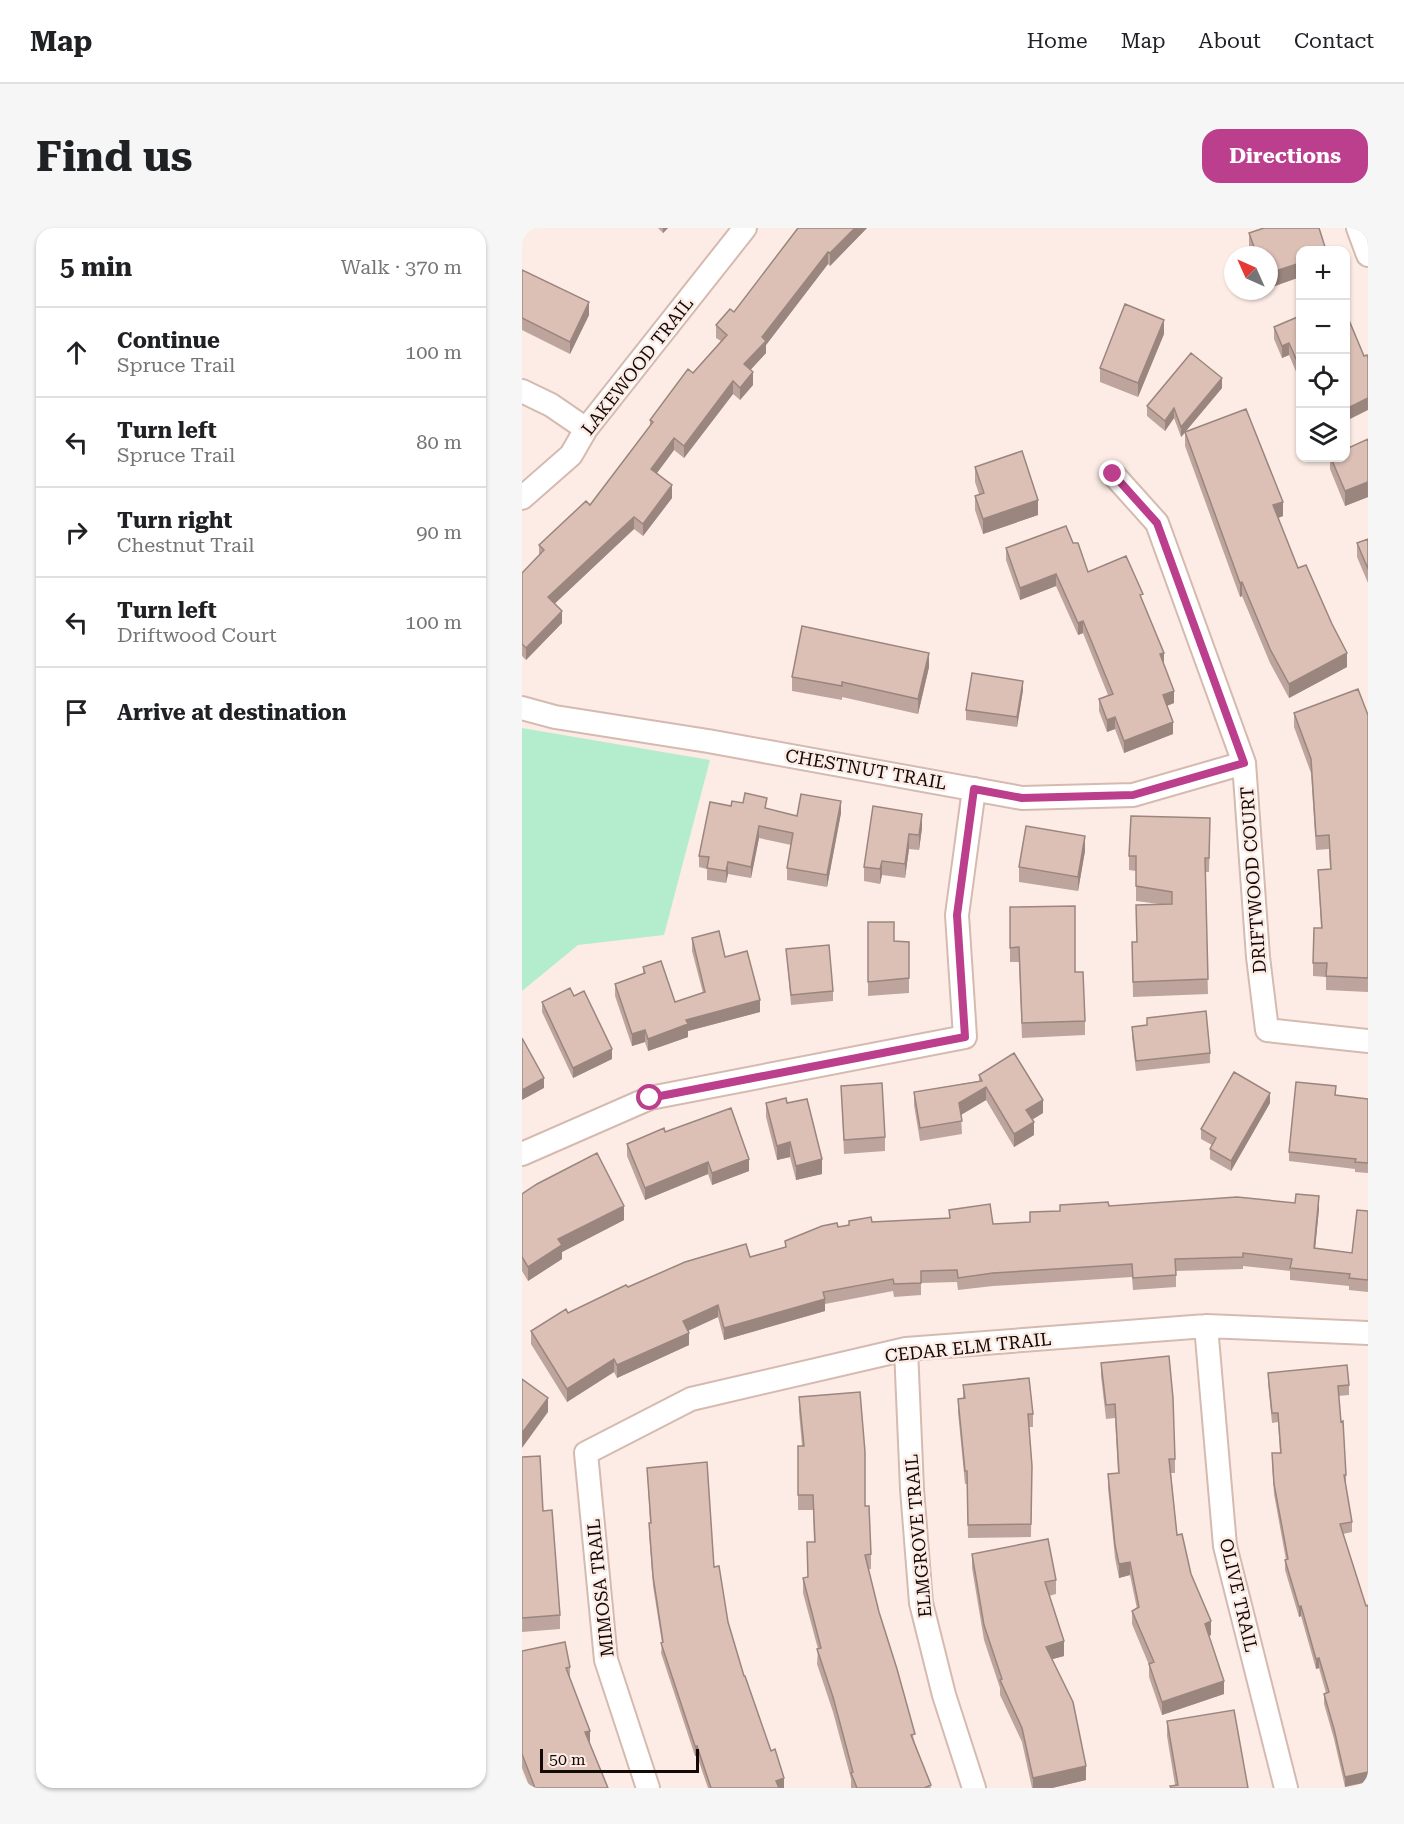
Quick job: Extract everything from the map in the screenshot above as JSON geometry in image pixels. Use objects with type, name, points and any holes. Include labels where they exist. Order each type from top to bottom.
[{"type":"street","name":"LAKEWOOD TRAIL","points":[[522,498],[571,455],[586,429],[745,228]]},
{"type":"street","points":[[1358,228],[1368,255]]},
{"type":"street","points":[[522,391],[551,405],[586,429]]},
{"type":"street","name":"DRIFTWOOD COURT","points":[[1113,474],[1157,523],[1244,763],[1258,957],[1267,1030],[1368,1041]]},
{"type":"street","name":"CHESTNUT TRAIL","points":[[522,708],[555,717],[708,741],[1022,798],[1133,795],[1244,763]]},
{"type":"street","points":[[522,1154],[650,1098],[965,1037],[957,915],[974,789]]},
{"type":"street","name":"CEDAR ELM TRAIL","points":[[586,1453],[691,1399],[906,1350],[1206,1326],[1368,1333]]},
{"type":"street","name":"OLIVE TRAIL","points":[[1206,1326],[1225,1546],[1286,1788]]},
{"type":"street","name":"ELMGROVE TRAIL","points":[[906,1350],[912,1489],[921,1603],[944,1695],[974,1788]]},
{"type":"street","name":"MIMOSA TRAIL","points":[[586,1453],[606,1660],[648,1788]]},
{"type":"green space","points":[[522,728],[710,760],[664,935],[578,945],[522,991]]},
{"type":"building","points":[[798,228],[855,228],[830,253],[828,252],[762,337],[766,341],[744,364],[753,372],[740,388],[733,381],[684,446],[674,438],[651,469],[672,485],[643,524],[634,517],[548,597],[562,611],[526,648],[522,644],[522,573],[544,550],[539,545],[586,501],[590,505],[653,422],[650,420],[688,369],[693,373],[727,335],[716,325],[730,309],[734,312]]},
{"type":"building","points":[[1264,228],[1319,228],[1325,246],[1296,246],[1296,264],[1278,270],[1278,246],[1254,246],[1249,233]]},
{"type":"building","points":[[522,270],[589,302],[570,342],[522,318]]},
{"type":"building","points":[[1125,304],[1164,320],[1138,383],[1100,368]]},
{"type":"building","points":[[1296,318],[1296,359],[1289,343],[1282,346],[1274,327]]},
{"type":"building","points":[[1350,323],[1364,356],[1367,355],[1368,358],[1368,398],[1350,407]]},
{"type":"building","points":[[1191,353],[1222,378],[1181,427],[1174,408],[1165,421],[1147,406]]},
{"type":"building","points":[[1246,409],[1283,502],[1273,505],[1298,568],[1306,565],[1347,653],[1289,684],[1270,649],[1242,582],[1240,583],[1185,432]]},
{"type":"building","points":[[1368,439],[1368,482],[1345,491],[1333,462],[1350,462],[1350,447]]},
{"type":"building","points":[[1022,451],[1038,500],[983,519],[975,496],[984,493],[975,467]]},
{"type":"building","points":[[1066,526],[1073,543],[1078,543],[1088,572],[1126,556],[1143,594],[1140,595],[1164,653],[1160,654],[1174,691],[1163,695],[1173,722],[1124,741],[1115,717],[1107,720],[1099,699],[1113,694],[1083,621],[1078,623],[1056,574],[1020,588],[1006,548]]},
{"type":"building","points":[[1368,539],[1368,569],[1357,543]]},
{"type":"building","points":[[802,626],[929,653],[918,699],[842,682],[842,686],[792,677]]},
{"type":"building","points":[[972,673],[1023,681],[1017,717],[966,710]]},
{"type":"building","points":[[1358,689],[1368,715],[1368,978],[1326,976],[1327,963],[1313,963],[1314,928],[1322,928],[1318,870],[1331,869],[1329,835],[1316,836],[1311,759],[1294,713]]},
{"type":"building","points":[[745,793],[767,798],[765,808],[797,816],[801,794],[841,801],[827,875],[787,868],[793,833],[759,826],[751,867],[728,862],[726,871],[707,868],[709,857],[699,856],[710,802],[731,806],[732,801],[743,803]]},
{"type":"building","points":[[873,806],[922,814],[919,835],[909,834],[905,864],[882,861],[880,869],[864,867]]},
{"type":"building","points":[[1131,816],[1210,818],[1209,858],[1205,858],[1208,979],[1133,982],[1132,942],[1137,942],[1136,905],[1172,904],[1172,892],[1136,886],[1136,856],[1129,856]]},
{"type":"building","points":[[1026,826],[1085,836],[1078,877],[1019,867]]},
{"type":"building","points":[[1075,906],[1075,972],[1083,972],[1085,1021],[1022,1023],[1019,947],[1010,948],[1010,907]]},
{"type":"building","points":[[868,922],[894,922],[894,941],[909,942],[909,978],[868,982]]},
{"type":"building","points":[[719,931],[725,957],[747,951],[760,1000],[686,1020],[688,1024],[648,1039],[645,1030],[632,1034],[615,984],[645,973],[643,967],[661,961],[675,1002],[705,992],[692,938]]},
{"type":"building","points":[[829,945],[833,991],[791,995],[786,949]]},
{"type":"building","points":[[570,988],[574,996],[584,991],[612,1049],[573,1068],[542,1002]]},
{"type":"building","points":[[1206,1011],[1210,1053],[1136,1061],[1132,1027],[1147,1025],[1147,1018]]},
{"type":"building","points":[[522,1038],[544,1078],[522,1090]]},
{"type":"building","points":[[1014,1053],[1043,1100],[1026,1110],[1034,1122],[1014,1134],[986,1087],[959,1103],[962,1121],[920,1128],[914,1092],[982,1081],[979,1075]]},
{"type":"building","points":[[1234,1072],[1270,1093],[1231,1161],[1210,1149],[1216,1138],[1201,1129]]},
{"type":"building","points":[[1296,1082],[1336,1086],[1335,1095],[1368,1099],[1368,1163],[1355,1162],[1356,1159],[1289,1152]]},
{"type":"building","points":[[882,1083],[885,1137],[844,1140],[841,1086]]},
{"type":"building","points":[[786,1098],[787,1103],[807,1099],[822,1159],[796,1166],[790,1142],[777,1146],[766,1103]]},
{"type":"building","points":[[731,1108],[749,1159],[712,1173],[708,1162],[645,1188],[627,1144],[664,1128],[665,1132]]},
{"type":"building","points":[[597,1153],[624,1206],[558,1239],[562,1245],[528,1267],[522,1257],[522,1194]]},
{"type":"building","points":[[1296,1194],[1319,1196],[1314,1248],[1352,1253],[1357,1210],[1368,1211],[1368,1280],[1349,1278],[1350,1274],[1290,1268],[1292,1259],[1243,1253],[1243,1257],[1175,1259],[1176,1275],[1133,1278],[1132,1264],[993,1273],[958,1278],[957,1270],[921,1271],[921,1283],[894,1284],[893,1279],[823,1292],[825,1299],[724,1328],[718,1305],[683,1321],[689,1333],[617,1365],[614,1359],[567,1389],[531,1331],[566,1309],[568,1313],[626,1285],[628,1287],[685,1262],[746,1244],[750,1257],[786,1247],[785,1241],[822,1226],[837,1223],[838,1227],[849,1225],[849,1221],[871,1217],[872,1222],[950,1218],[949,1210],[990,1204],[993,1224],[1030,1222],[1030,1212],[1060,1211],[1060,1205],[1108,1202],[1109,1206],[1237,1197],[1295,1203]]},
{"type":"building","points":[[1169,1356],[1175,1459],[1169,1459],[1177,1535],[1182,1534],[1191,1574],[1211,1621],[1205,1624],[1224,1681],[1162,1702],[1149,1664],[1154,1662],[1132,1611],[1139,1607],[1130,1562],[1119,1564],[1115,1545],[1108,1474],[1119,1473],[1115,1404],[1106,1405],[1101,1363]]},
{"type":"building","points":[[1347,1365],[1349,1385],[1338,1386],[1341,1422],[1343,1421],[1346,1475],[1344,1475],[1352,1522],[1340,1524],[1366,1606],[1368,1605],[1368,1772],[1345,1777],[1324,1694],[1329,1692],[1319,1658],[1316,1659],[1285,1560],[1288,1559],[1274,1484],[1272,1453],[1281,1453],[1278,1413],[1272,1413],[1268,1373]]},
{"type":"building","points":[[1029,1378],[1033,1414],[1028,1414],[1032,1466],[1031,1524],[968,1525],[967,1471],[965,1471],[958,1399],[965,1398],[963,1385]]},
{"type":"building","points":[[522,1379],[548,1398],[522,1433]]},
{"type":"building","points":[[860,1392],[865,1452],[865,1506],[869,1506],[871,1554],[865,1555],[879,1612],[915,1734],[911,1735],[931,1785],[924,1788],[857,1788],[851,1773],[853,1772],[833,1697],[817,1649],[821,1648],[803,1578],[808,1577],[807,1542],[815,1542],[813,1495],[798,1495],[798,1446],[804,1446],[799,1397]]},
{"type":"building","points":[[540,1456],[543,1511],[552,1510],[560,1615],[522,1618],[522,1457]]},
{"type":"building","points":[[707,1462],[714,1567],[719,1566],[728,1622],[744,1676],[771,1751],[775,1749],[784,1778],[776,1781],[779,1788],[711,1788],[661,1643],[663,1642],[653,1576],[647,1468]]},
{"type":"building","points":[[1048,1539],[1056,1580],[1045,1582],[1064,1641],[1046,1647],[1073,1702],[1086,1766],[1033,1778],[1022,1728],[1000,1680],[1002,1679],[984,1625],[972,1554]]},
{"type":"building","points":[[565,1642],[570,1667],[566,1668],[590,1731],[585,1732],[608,1788],[535,1788],[522,1754],[522,1651]]},
{"type":"building","points":[[1234,1710],[1248,1788],[1171,1788],[1170,1786],[1178,1785],[1167,1721]]},
{"type":"route","points":[[650,1098],[965,1037],[957,915],[974,789],[1022,798],[1133,795],[1244,763],[1157,523],[1113,474]]}]
